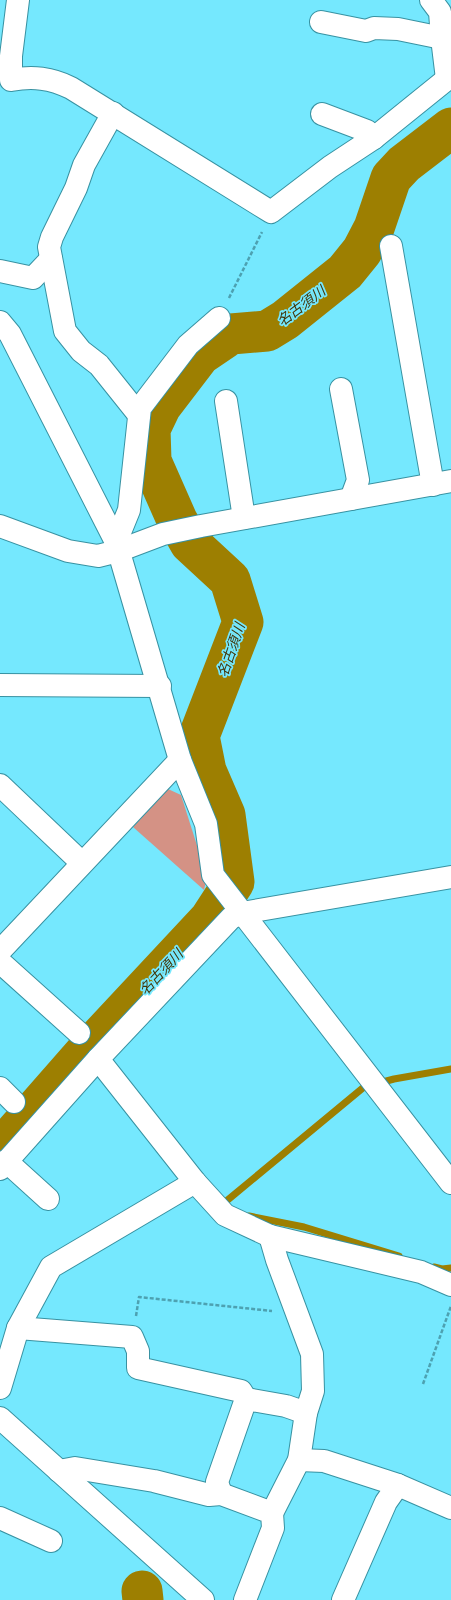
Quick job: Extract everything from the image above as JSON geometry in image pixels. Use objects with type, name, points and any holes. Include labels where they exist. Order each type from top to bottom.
[{"type":"street","points":[[18,0],[11,56],[5,84],[24,78],[55,80],[113,113],[272,212],[330,167],[374,138],[449,79],[442,38],[440,12],[431,0]]},
{"type":"street","points":[[321,22],[366,31],[374,28],[398,29],[442,38]]},
{"type":"street","points":[[113,113],[84,165],[76,188],[52,237],[49,248],[65,331],[81,352],[99,365],[139,415]]},
{"type":"street","points":[[322,114],[367,131],[374,138]]},
{"type":"street","points":[[0,526],[68,551],[98,556],[117,547],[163,534],[442,483],[391,246]]},
{"type":"street","points":[[0,271],[33,278],[51,259]]},
{"type":"street","points":[[117,547],[129,510],[140,408],[188,345],[219,318]]},
{"type":"street","points":[[0,322],[10,334],[117,547],[160,686],[180,760],[206,824],[212,875],[451,1183]]},
{"type":"street","points":[[341,389],[358,480],[351,499]]},
{"type":"street","points":[[226,401],[244,518]]},
{"type":"street","points":[[0,678],[0,685],[160,686]]},
{"type":"street","points":[[0,951],[180,760]]},
{"type":"street","points":[[0,785],[82,863]]},
{"type":"street","points":[[48,1199],[3,1165],[98,1059],[224,923],[241,911],[451,877]]},
{"type":"street","points":[[0,962],[79,1033]]},
{"type":"street","points":[[98,1059],[191,1177],[225,1216],[270,1236],[421,1272],[451,1285]]},
{"type":"street","points":[[0,1388],[18,1328],[51,1267],[191,1177]]},
{"type":"street","points":[[245,1600],[273,1528],[272,1512],[299,1460],[306,1413],[313,1391],[312,1354],[270,1236]]},
{"type":"street","points":[[18,1328],[132,1337],[138,1352],[138,1368],[241,1391],[246,1399],[286,1406],[306,1413]]},
{"type":"street","points":[[221,1494],[218,1482],[246,1399]]},
{"type":"street","points":[[0,1418],[202,1600]]},
{"type":"street","points":[[299,1460],[324,1461],[398,1485],[451,1508]]},
{"type":"street","points":[[59,1471],[75,1468],[154,1481],[209,1495],[221,1494],[272,1512]]},
{"type":"street","points":[[343,1600],[386,1502],[398,1485]]},
{"type":"street","points":[[0,1518],[52,1542]]},
{"type":"path","points":[[219,318],[272,212]]},
{"type":"path","points":[[132,1337],[139,1297],[297,1314]]},
{"type":"path","points":[[423,1384],[451,1306]]},
{"type":"shaded area","points":[[168,789],[181,795],[207,877],[204,890],[133,827]]},
{"type":"waterway","name":"名古須川","points":[[0,1150],[84,1054],[210,919],[234,882],[225,815],[206,771],[199,736],[243,622],[230,580],[190,543],[177,520],[151,461],[150,429],[161,406],[200,355],[231,334],[267,331],[285,320],[345,272],[362,251],[374,228],[391,178],[404,164],[451,128]]},
{"type":"waterway","points":[[221,1199],[224,1203],[364,1087],[394,1079],[451,1069]]},
{"type":"waterway","points":[[249,1216],[304,1227],[399,1256]]},
{"type":"waterway","points":[[434,1267],[442,1269],[451,1268]]},
{"type":"waterway","points":[[142,1591],[143,1600]]}]
